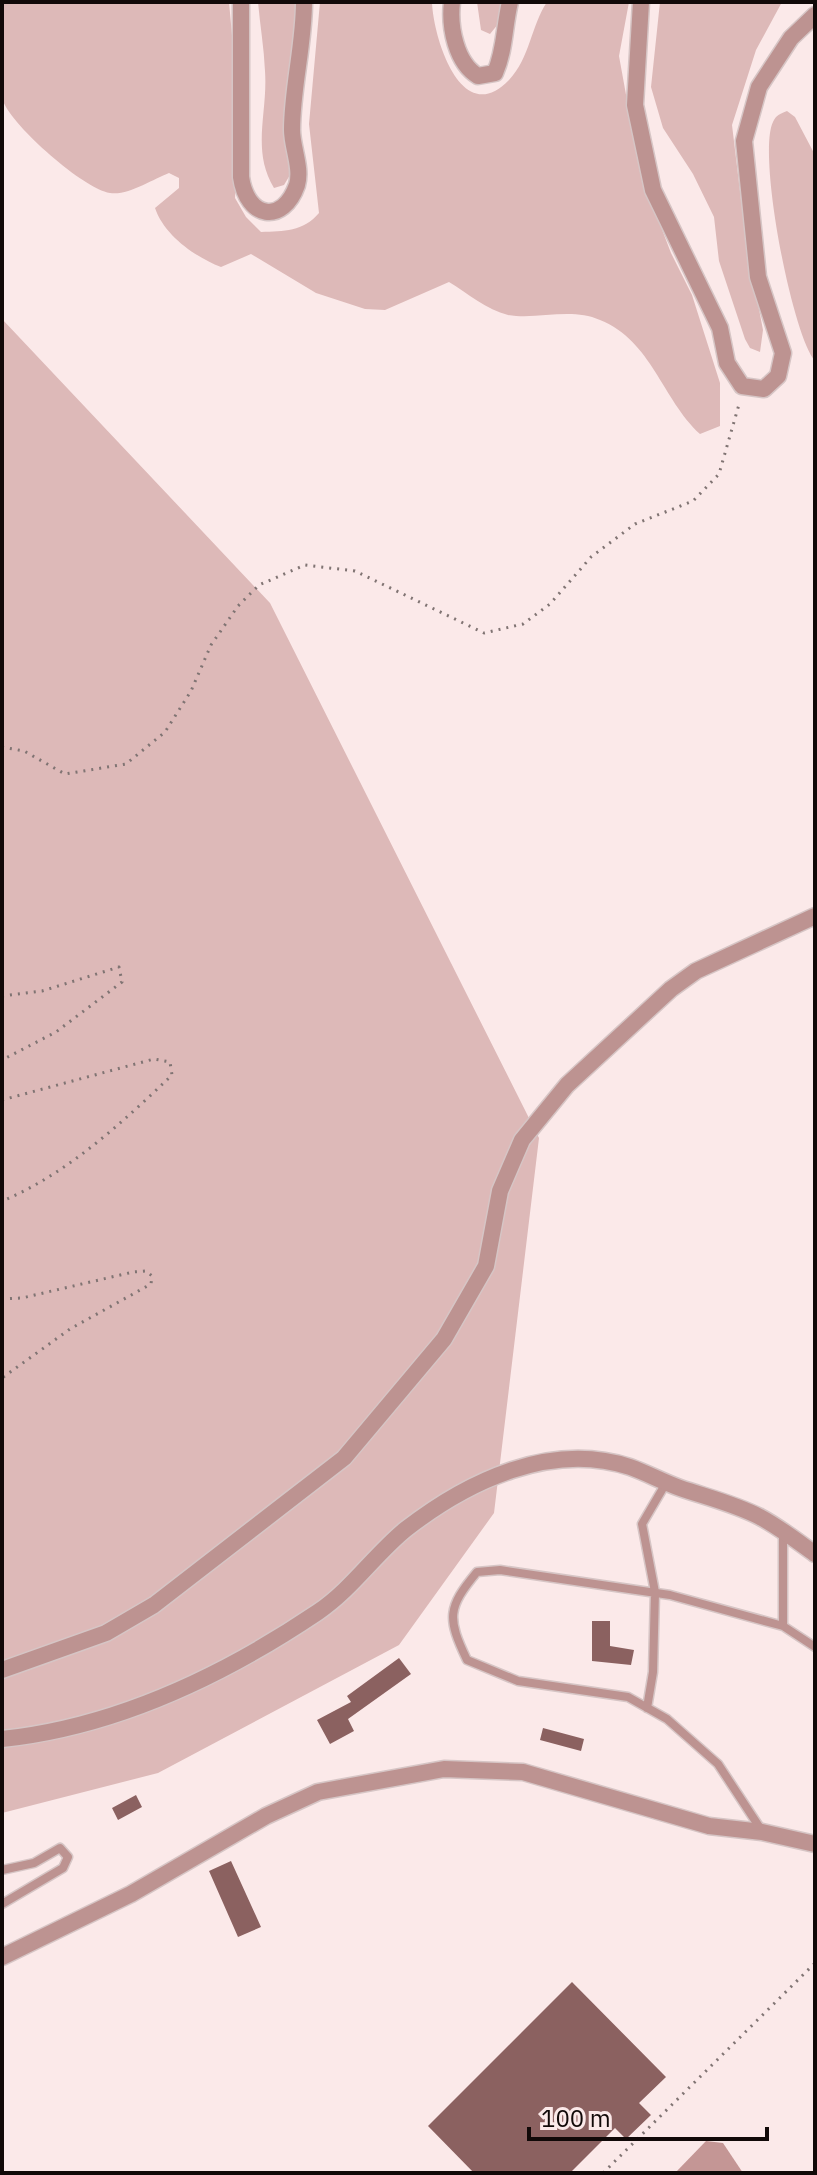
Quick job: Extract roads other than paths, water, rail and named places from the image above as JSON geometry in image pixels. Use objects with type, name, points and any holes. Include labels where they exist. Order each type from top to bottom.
[{"type":"street","points":[[241,2],[241,177],[244,196],[257,209],[269,211],[281,209],[291,200],[299,180],[292,131],[304,2]]},
{"type":"street","points":[[452,2],[458,52],[466,69],[478,76],[495,73],[504,52],[503,32],[510,2]]},
{"type":"street","points":[[641,2],[635,105],[653,190],[720,328],[727,363],[742,386],[764,389],[778,376],[783,353],[758,277],[744,141],[759,87],[791,38],[815,15]]},
{"type":"street","points":[[2,1670],[106,1633],[154,1605],[344,1458],[444,1339],[486,1266],[500,1191],[522,1140],[567,1085],[671,989],[696,971],[815,916]]},
{"type":"street","points":[[2,1739],[51,1734],[111,1718],[198,1680],[320,1610],[367,1570],[404,1531],[450,1499],[503,1471],[538,1463],[587,1460],[628,1467],[759,1516],[815,1554]]},
{"type":"street","points":[[2,1957],[131,1894],[266,1816],[318,1792],[363,1781],[444,1769],[523,1772],[709,1826],[762,1832],[815,1844]]},
{"type":"lane","points":[[647,1708],[653,1672],[655,1592],[642,1524],[666,1483]]},
{"type":"lane","points":[[783,1531],[783,1626]]},
{"type":"lane","points":[[762,1832],[718,1764],[667,1719],[628,1697],[518,1681],[467,1660],[453,1631],[455,1599],[477,1572],[500,1570],[655,1592],[783,1626],[815,1647]]},
{"type":"lane","points":[[2,1870],[34,1863],[60,1848],[68,1857],[63,1868],[2,1904]]}]
